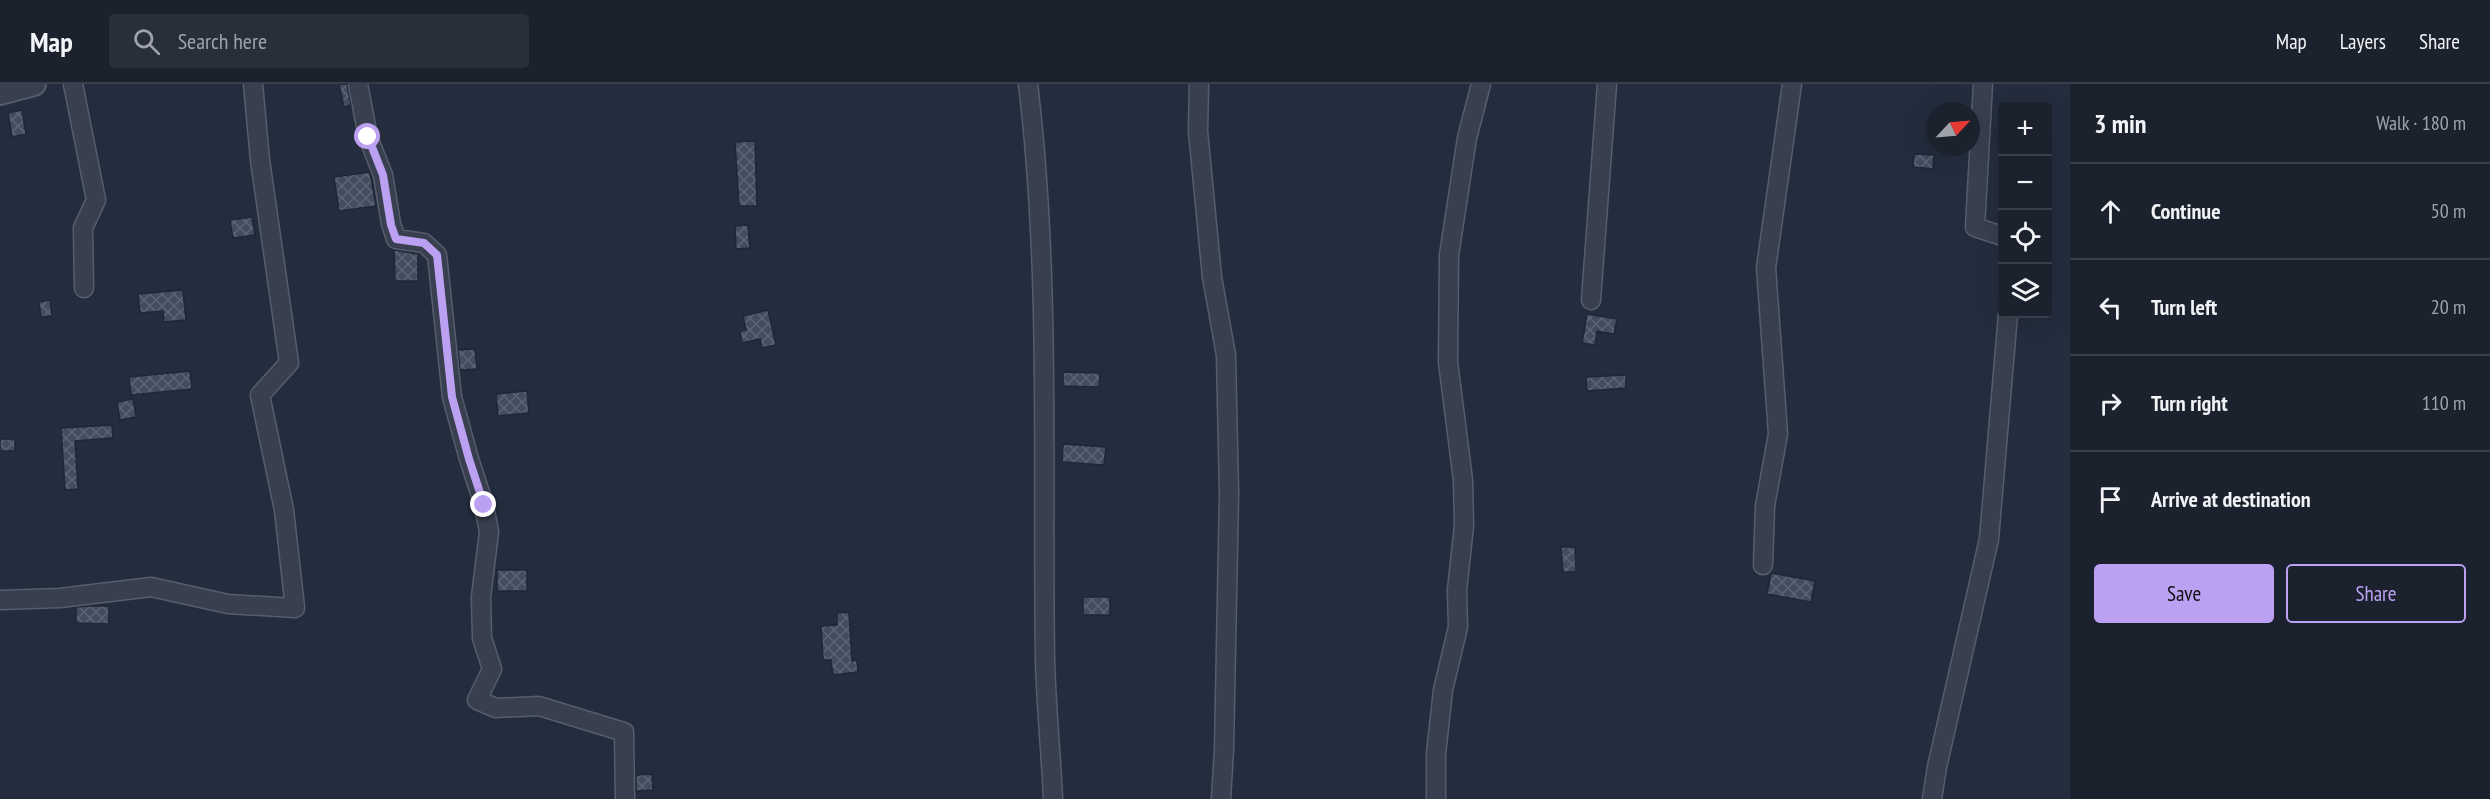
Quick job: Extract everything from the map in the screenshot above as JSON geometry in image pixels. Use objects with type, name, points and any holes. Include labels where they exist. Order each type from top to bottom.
[{"type":"street","points":[[0,93],[34,84]]},
{"type":"street","points":[[73,84],[96,200],[83,228],[84,288]]},
{"type":"street","points":[[0,600],[60,598],[151,588],[228,604],[295,608],[284,510],[260,395],[289,363],[260,160],[253,84]]},
{"type":"street","points":[[358,84],[368,137],[383,175],[391,225],[396,239],[424,243],[437,255],[452,397],[484,505],[489,532],[482,607],[482,638],[492,669],[477,700],[496,708],[539,706],[624,732],[625,799]]},
{"type":"street","points":[[1028,84],[1036,149],[1041,297],[1045,661],[1053,799]]},
{"type":"street","points":[[1199,84],[1198,131],[1212,278],[1226,355],[1230,494],[1221,799]]},
{"type":"street","points":[[1436,799],[1436,754],[1443,690],[1458,627],[1456,590],[1464,526],[1463,480],[1448,362],[1449,255],[1467,138],[1481,84]]},
{"type":"street","points":[[1590,300],[1607,84]]},
{"type":"street","points":[[1763,565],[1765,506],[1778,434],[1766,268],[1792,84]]},
{"type":"street","points":[[1983,84],[1976,227],[1998,235]]},
{"type":"street","points":[[1932,799],[1937,767],[1989,539],[2008,318]]},
{"type":"building","points":[[339,84],[347,84],[351,105],[344,107]]},
{"type":"building","points":[[22,110],[26,134],[12,137],[8,113]]},
{"type":"building","points":[[755,141],[757,206],[739,206],[735,142]]},
{"type":"building","points":[[1914,154],[1934,156],[1933,169],[1913,167]]},
{"type":"building","points":[[370,172],[376,206],[339,211],[334,177]]},
{"type":"building","points":[[252,217],[255,235],[233,238],[230,220]]},
{"type":"building","points":[[748,225],[750,248],[736,249],[735,226]]},
{"type":"building","points":[[394,250],[418,254],[418,281],[395,281]]},
{"type":"building","points":[[183,290],[186,320],[164,322],[163,311],[140,313],[138,294]]},
{"type":"building","points":[[50,300],[52,316],[41,317],[39,302]]},
{"type":"building","points":[[768,310],[776,345],[762,348],[760,339],[742,343],[740,331],[746,330],[743,316]]},
{"type":"building","points":[[1587,314],[1617,319],[1614,334],[1597,331],[1595,345],[1582,343]]},
{"type":"building","points":[[475,349],[477,369],[460,370],[458,350]]},
{"type":"building","points":[[190,371],[192,389],[131,395],[129,377]]},
{"type":"building","points":[[1063,372],[1100,373],[1099,387],[1063,386]]},
{"type":"building","points":[[1626,375],[1626,388],[1587,391],[1586,377]]},
{"type":"building","points":[[527,391],[529,413],[498,416],[496,394]]},
{"type":"building","points":[[133,399],[136,417],[120,420],[117,402]]},
{"type":"building","points":[[112,425],[113,438],[75,441],[78,489],[65,490],[61,428]]},
{"type":"building","points":[[0,439],[15,439],[15,451],[0,451]]},
{"type":"building","points":[[1063,444],[1106,447],[1104,465],[1062,462]]},
{"type":"building","points":[[1561,547],[1575,547],[1576,572],[1563,572]]},
{"type":"building","points":[[497,570],[527,570],[527,591],[497,591]]},
{"type":"building","points":[[1771,573],[1815,581],[1811,602],[1767,594]]},
{"type":"building","points":[[1083,597],[1110,597],[1110,615],[1083,615]]},
{"type":"building","points":[[109,606],[109,624],[76,623],[76,607]]},
{"type":"building","points":[[849,612],[852,661],[857,660],[858,672],[833,675],[831,660],[823,660],[821,626],[837,625],[837,613]]},
{"type":"building","points":[[652,774],[653,790],[636,791],[636,775]]},
{"type":"route","points":[[368,137],[383,175],[391,225],[396,239],[424,243],[437,255],[452,397],[484,505]]}]
